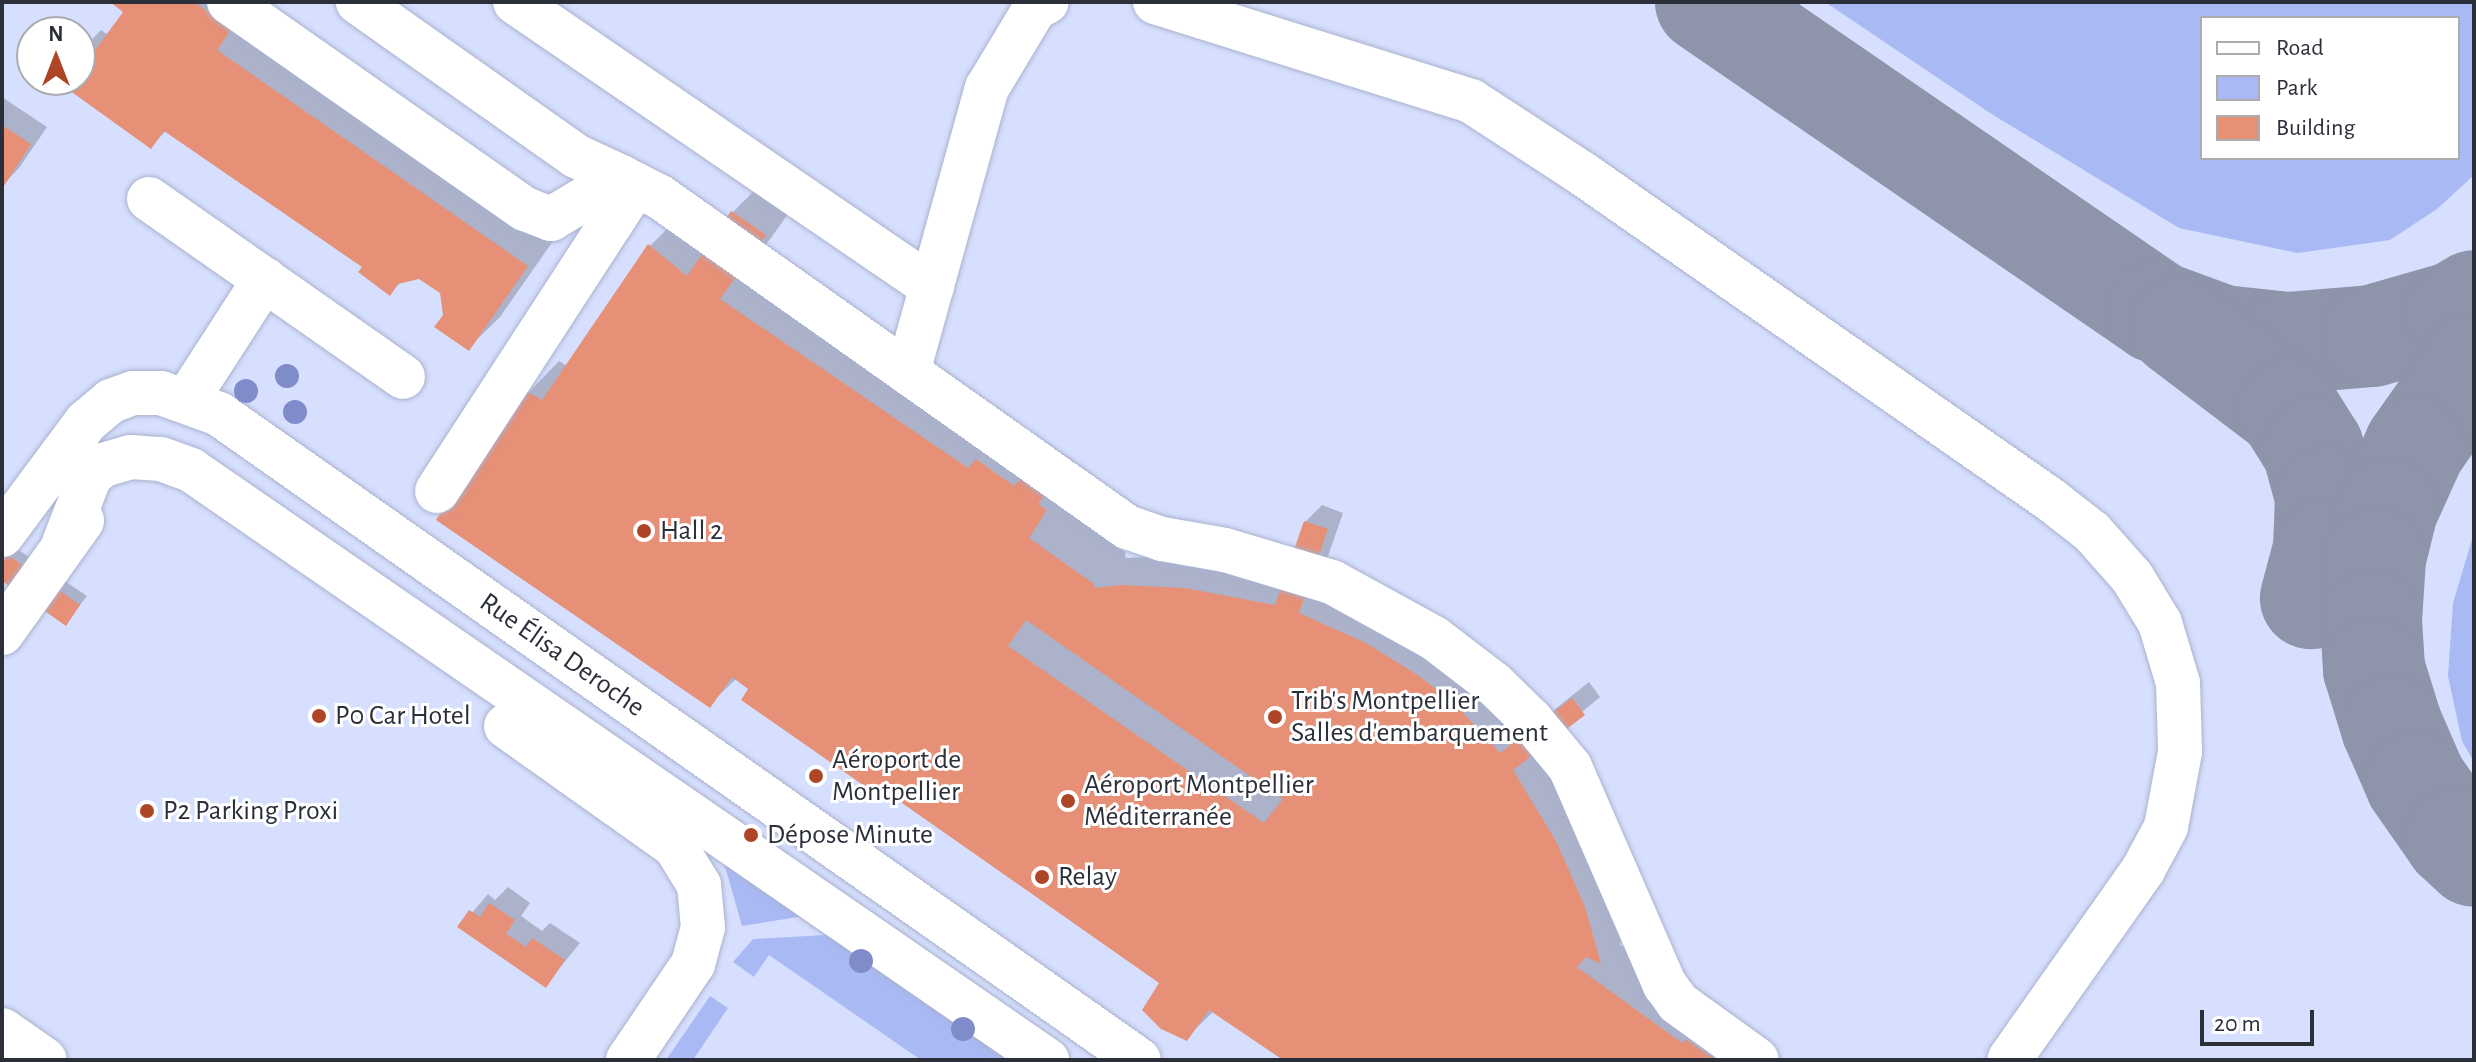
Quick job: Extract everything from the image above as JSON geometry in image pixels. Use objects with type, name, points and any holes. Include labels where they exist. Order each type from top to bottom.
[{"type":"street","points":[[229,2],[525,209],[551,219],[629,181]]},
{"type":"street","points":[[358,2],[576,156],[660,197],[1127,527],[1162,539],[1225,550],[1332,582],[1434,638],[1494,684],[1531,720],[1570,767],[1665,985],[1678,1003],[1757,1060]]},
{"type":"street","points":[[515,2],[932,287]]},
{"type":"street","points":[[908,372],[987,88],[1035,8],[1047,2]]},
{"type":"street","points":[[1155,2],[1471,101],[1583,174],[2051,500],[2092,532],[2132,577],[2160,623],[2178,683],[2180,752],[2166,827],[2143,870],[2009,1060]]},
{"type":"street","points":[[437,491],[629,181]]},
{"type":"street","points":[[149,199],[403,377]]},
{"type":"street","points":[[186,401],[265,279]]},
{"type":"street","name":"Rue Élisa Deroche","points":[[2,535],[86,422],[111,401],[133,393],[161,393],[219,414],[1139,1060]]},
{"type":"street","points":[[64,543],[90,476],[103,465],[131,457],[161,459],[191,470],[1047,1060]]},
{"type":"street","points":[[2,633],[64,543],[108,489],[129,481],[153,483],[184,496],[675,846],[699,885],[703,927],[693,964],[628,1060]]},
{"type":"street","points":[[2,1030],[45,1060]]},
{"type":"green space","points":[[1825,2],[2474,2],[2474,175],[2437,209],[2390,240],[2298,253],[2179,228],[1990,113]]},
{"type":"green space","points":[[2474,533],[2474,762],[2462,741],[2448,676],[2453,603]]},
{"type":"green space","points":[[721,852],[810,915],[742,926]]},
{"type":"green space","points":[[844,934],[1010,1046],[1000,1060],[921,1060],[769,955],[754,977],[733,962],[753,939]]},
{"type":"green space","points":[[710,996],[728,1008],[693,1060],[666,1060]]},
{"type":"building","points":[[110,2],[194,2],[232,28],[217,50],[528,266],[469,351],[434,327],[443,315],[440,293],[419,279],[398,284],[390,296],[358,272],[362,267],[164,131],[151,149],[77,96],[96,96],[96,49],[123,12]]},
{"type":"building","points":[[2,125],[31,144],[2,189]]},
{"type":"building","name":"Aéroport Montpellier Méditerranée","points":[[731,211],[766,235],[720,299],[968,468],[976,459],[1014,486],[1021,478],[1045,494],[1038,504],[1047,510],[1029,538],[1094,584],[1095,588],[1120,585],[1185,588],[1275,605],[1304,521],[1328,529],[1299,613],[1366,643],[1416,674],[1451,700],[1500,753],[1572,698],[1585,715],[1513,770],[1557,843],[1585,907],[1601,964],[1586,957],[1577,967],[1682,1043],[1686,1039],[1716,1060],[1283,1060],[1209,1010],[1187,1041],[1161,1029],[1142,1010],[1159,983],[902,803],[905,797],[884,783],[876,794],[741,700],[748,689],[732,677],[710,708],[436,520],[526,391],[542,400],[648,244],[687,276]],"holes":[[[1026,620],[1283,799],[1264,823],[1008,646]]]},
{"type":"building","points":[[8,555],[80,605],[66,626],[2,581],[2,563]]},
{"type":"building","points":[[489,903],[515,920],[506,934],[526,947],[532,938],[565,960],[546,988],[457,927],[469,910],[480,917]]},
{"type":"taxiway","points":[[1706,2],[2157,312],[2222,336],[2288,343],[2372,336],[2456,312],[2474,301]]},
{"type":"taxiway","points":[[2180,327],[2288,409],[2313,449],[2326,497],[2324,549],[2311,598]]},
{"type":"taxiway","points":[[2474,363],[2415,447],[2387,509],[2375,558],[2371,620],[2374,669],[2392,727],[2416,782],[2455,838],[2474,856]]},
{"type":"place","name":"Hall 2","points":[[644,531]]},
{"type":"place","name":"P0 Car Hotel","points":[[319,716]]},
{"type":"place","name":"Trib's Montpellier Salles d'embarquement","points":[[1275,717]]},
{"type":"place","name":"Aéroport de Montpellier","points":[[816,776]]},
{"type":"place","name":"Aéroport Montpellier Méditerranée","points":[[1068,801]]},
{"type":"place","name":"P2 Parking Proxi","points":[[147,811]]},
{"type":"place","name":"Dépose Minute","points":[[751,835]]},
{"type":"place","name":"Relay","points":[[1042,877]]}]
